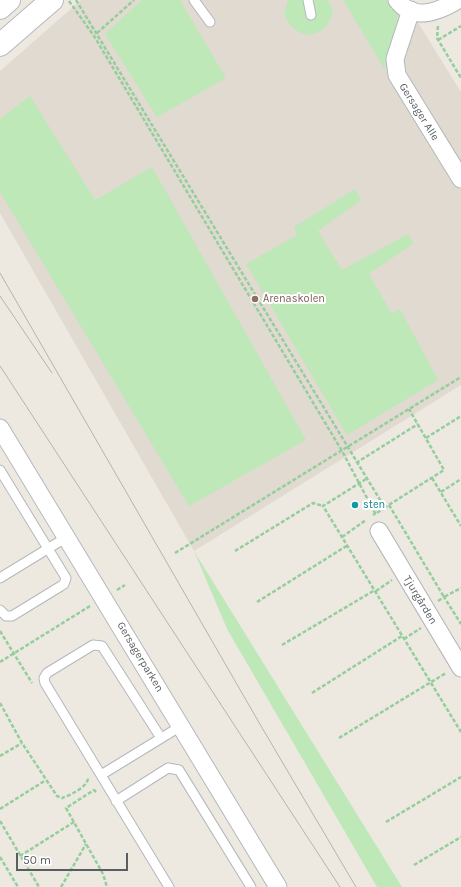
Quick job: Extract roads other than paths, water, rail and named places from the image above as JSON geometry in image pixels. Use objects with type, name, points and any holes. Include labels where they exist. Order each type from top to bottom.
[{"type":"street","points":[[0,8],[9,0]]},
{"type":"street","points":[[0,45],[52,0]]},
{"type":"street","points":[[404,5],[428,14],[441,11],[458,0]]},
{"type":"street","name":"Gersager Alle","points":[[404,5],[395,59],[397,75],[461,179]]},
{"type":"street","name":"Gersagerparken","points":[[3,437],[67,537],[275,886]]},
{"type":"street","name":"Tjurgården","points":[[379,531],[460,666]]},
{"type":"lane","points":[[194,0],[210,22]]},
{"type":"lane","points":[[308,0],[311,15]]},
{"type":"lane","points":[[0,470],[66,578],[64,584],[12,616],[6,616],[0,610]]},
{"type":"lane","points":[[0,578],[67,537]]},
{"type":"lane","points":[[161,738],[104,647],[100,644],[93,645],[47,674],[44,680],[169,887]]},
{"type":"lane","points":[[101,775],[181,726]]},
{"type":"lane","points":[[116,801],[168,768],[179,770],[252,887]]},
{"type":"tram line","points":[[0,273],[261,726],[356,887]]},
{"type":"tram line","points":[[0,296],[52,373]]},
{"type":"tram line","points":[[0,366],[340,887]]},
{"type":"place","name":"Arenaskolen","points":[[255,299]]},
{"type":"place","name":"sten","points":[[355,505]]}]
